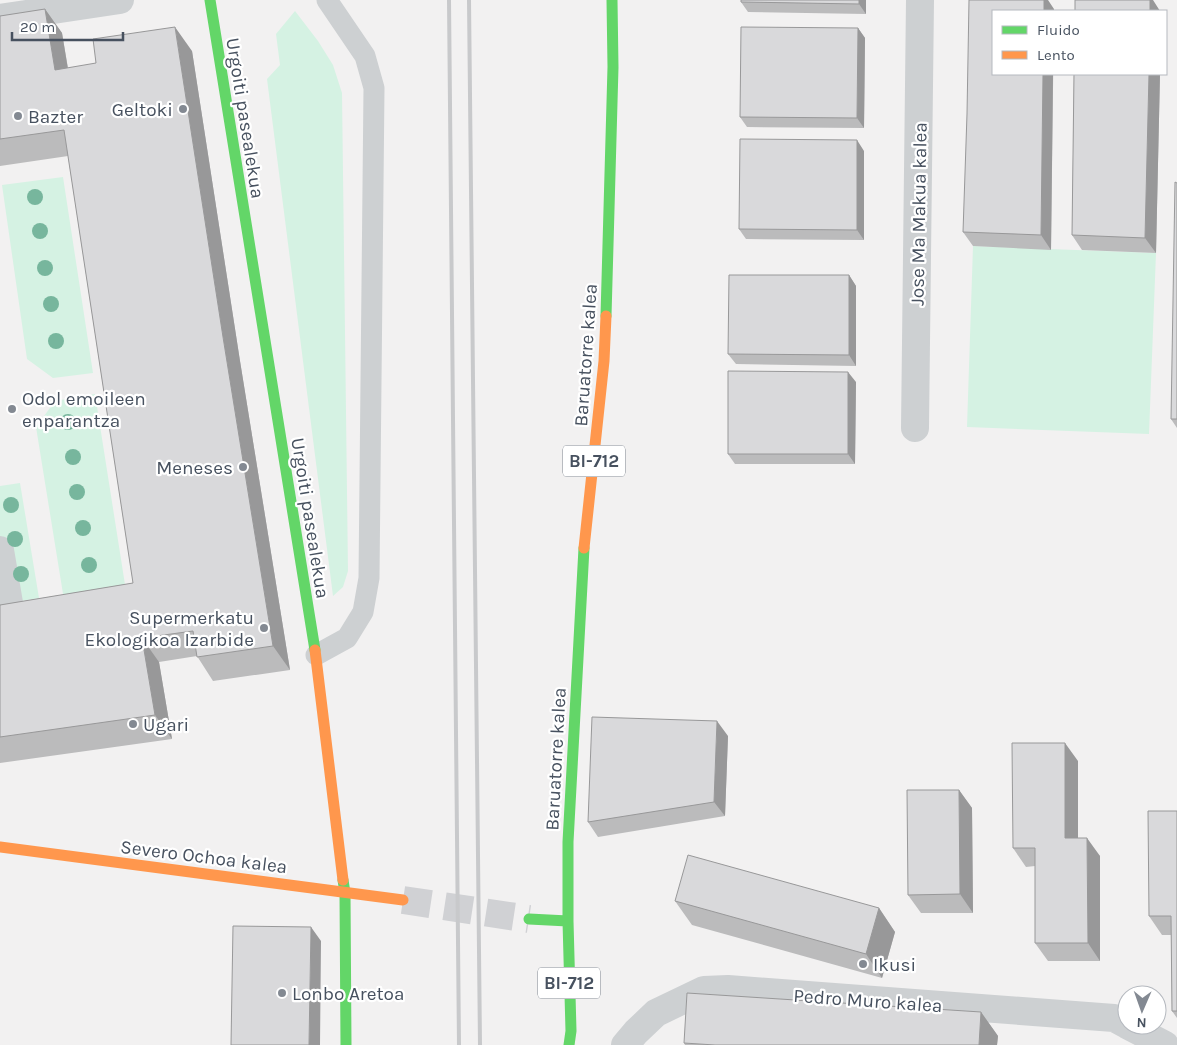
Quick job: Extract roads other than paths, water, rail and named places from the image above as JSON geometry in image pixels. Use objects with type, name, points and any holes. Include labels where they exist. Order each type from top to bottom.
[{"type":"street","points":[[0,18],[120,0]]},
{"type":"street","name":"Urgoiti pasealekua","points":[[210,0],[316,654],[345,893],[346,1045]]},
{"type":"street","name":"Baruatorre kalea","points":[[568,921],[568,842],[584,559],[604,361],[608,280],[613,67],[612,0]]},
{"type":"street","name":"Jose Mª Makua kalea","points":[[915,428],[920,0]]},
{"type":"street","points":[[0,550],[9,604],[0,605]]},
{"type":"street","name":"Severo Ochoa kalea","points":[[0,847],[403,900]]},
{"type":"street","points":[[529,920],[568,921]]},
{"type":"street","name":"BI-712","points":[[568,921],[571,1031],[569,1045]]},
{"type":"street","name":"Pedro Muro kalea","points":[[625,1045],[656,1013],[704,990],[738,990],[1117,1020]]},
{"type":"street","name":"Pedro Muro kalea","points":[[1146,1035],[1165,1045]]},
{"type":"lane","points":[[316,654],[347,638],[363,612],[369,578],[374,88],[365,56],[327,0]]},
{"type":"tunnel","points":[[403,900],[529,919]]},
{"type":"railway","points":[[449,0],[459,1045]]},
{"type":"railway","points":[[469,0],[480,1045]]},
{"type":"place","name":"Geltoki","points":[[183,109]]},
{"type":"place","name":"Bazter","points":[[18,116]]},
{"type":"place","name":"Odol emoileen enparantza","points":[[12,409]]},
{"type":"place","name":"Meneses","points":[[243,467]]},
{"type":"place","name":"Supermerkatu Ekologikoa Izarbide","points":[[264,628]]},
{"type":"place","name":"Ugari","points":[[133,724]]},
{"type":"place","name":"Ikusi","points":[[863,964]]},
{"type":"place","name":"Lonbo Aretoa","points":[[282,993]]}]
